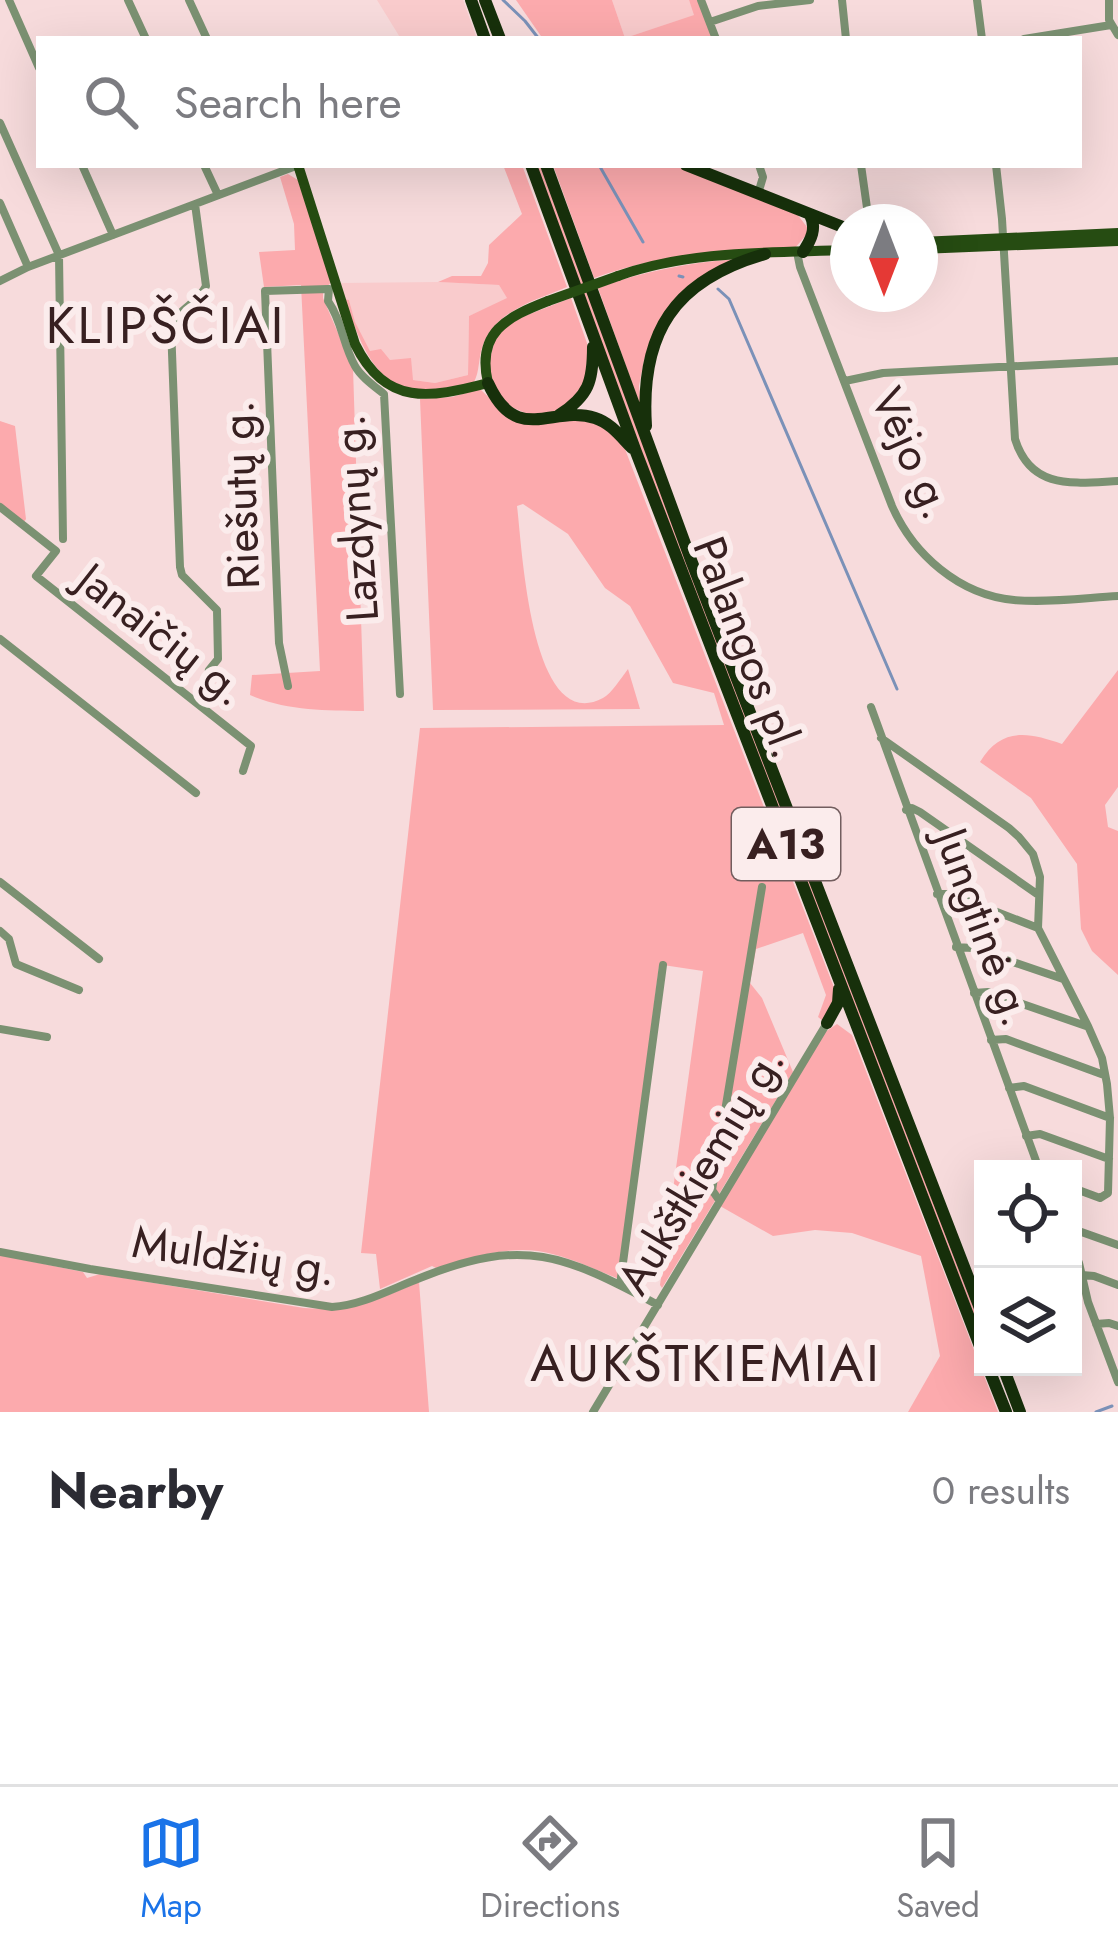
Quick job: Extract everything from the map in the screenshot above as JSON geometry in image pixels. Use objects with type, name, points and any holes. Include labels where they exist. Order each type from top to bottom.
[{"type":"highway","points":[[471,0],[484,36]]},
{"type":"highway","points":[[485,0],[499,36]]},
{"type":"highway","name":"Palangos pl.","points":[[532,168],[592,334],[642,449],[974,1293]]},
{"type":"highway","name":"Palangos pl.","points":[[547,168],[642,449],[974,1331]]},
{"type":"highway","points":[[693,168],[830,222]]},
{"type":"highway","points":[[800,252],[813,230],[810,215]]},
{"type":"highway","points":[[642,449],[646,375],[665,320],[700,282],[765,254]]},
{"type":"highway","points":[[554,418],[578,402],[589,384],[592,334]]},
{"type":"highway","points":[[488,382],[499,402],[516,415],[536,421],[577,415],[598,419],[642,449]]},
{"type":"highway","points":[[826,1023],[838,1003],[839,982]]},
{"type":"highway","points":[[826,1023],[843,1022],[860,1035]]},
{"type":"highway","points":[[992,1376],[1006,1412]]},
{"type":"highway","points":[[1006,1376],[1020,1412]]},
{"type":"main road","points":[[298,168],[332,288],[360,354],[382,380],[406,392],[429,396],[488,382],[485,357],[496,331],[512,317],[548,301],[654,264],[830,251]]},
{"type":"main road","points":[[938,244],[1118,237]]},
{"type":"street","points":[[9,0],[36,61]]},
{"type":"street","points":[[128,0],[145,36]]},
{"type":"street","points":[[189,0],[206,36]]},
{"type":"street","points":[[701,0],[715,36]]},
{"type":"street","points":[[710,22],[758,6],[810,0]]},
{"type":"street","points":[[842,0],[846,36]]},
{"type":"street","points":[[977,0],[982,36]]},
{"type":"street","points":[[1109,0],[1118,34]]},
{"type":"street","points":[[1043,36],[1112,25]]},
{"type":"street","points":[[0,123],[58,255],[63,539]]},
{"type":"street","points":[[83,168],[113,235]]},
{"type":"street","points":[[205,168],[218,195]]},
{"type":"street","points":[[758,194],[763,177],[760,168]]},
{"type":"street","points":[[861,168],[866,204]]},
{"type":"street","points":[[996,168],[1015,440],[1024,460],[1044,477],[1118,481]]},
{"type":"street","points":[[0,281],[218,195],[268,170]]},
{"type":"street","points":[[0,203],[28,267]]},
{"type":"street","points":[[195,204],[206,286],[171,326],[180,567],[182,575],[217,610],[218,659],[209,670]]},
{"type":"street","name":"Vėjo g.","points":[[800,252],[800,267],[898,518],[921,552],[956,580],[1006,599],[1118,596]]},
{"type":"street","name":"Riešutų g.","points":[[288,686],[279,643],[265,291],[332,288]]},
{"type":"street","name":"Lazdynų g.","points":[[332,288],[328,301],[355,367],[384,394],[400,694]]},
{"type":"street","points":[[844,381],[883,373],[1118,361]]},
{"type":"street","name":"Janaičių g.","points":[[0,507],[56,551],[37,576],[251,746],[242,771]]},
{"type":"street","points":[[0,639],[196,793]]},
{"type":"street","name":"Jungtinė g.","points":[[871,707],[1035,1160]]},
{"type":"street","points":[[881,739],[1019,837],[1037,863],[1038,928],[1102,1058],[1111,1118],[1108,1193],[1100,1198],[1082,1191]]},
{"type":"street","points":[[906,810],[920,812],[1039,894]]},
{"type":"street","points":[[0,882],[99,959]]},
{"type":"street","points":[[719,1200],[712,1190],[762,887]]},
{"type":"street","points":[[937,894],[951,894],[1038,928]]},
{"type":"street","points":[[0,931],[7,936],[16,964],[79,990]]},
{"type":"street","points":[[956,947],[972,948],[1065,980]]},
{"type":"street","points":[[620,1285],[663,965]]},
{"type":"street","points":[[974,993],[988,992],[1088,1026]]},
{"type":"street","name":"Aukštkiemių g.","points":[[593,1412],[826,1023]]},
{"type":"street","points":[[0,1028],[47,1037]]},
{"type":"street","points":[[991,1040],[1006,1039],[1105,1075]]},
{"type":"street","points":[[1009,1088],[1024,1086],[1111,1118]]},
{"type":"street","points":[[1026,1136],[1040,1134],[1109,1159]]},
{"type":"street","points":[[1082,1232],[1118,1245]]},
{"type":"street","name":"Muldžių g.","points":[[0,1252],[332,1307],[356,1304],[430,1274],[516,1253],[558,1258],[658,1305]]},
{"type":"street","points":[[1118,1285],[1082,1275],[1118,1382]]},
{"type":"street","points":[[1096,1324],[1118,1326]]},
{"type":"shaded area","points":[[377,0],[463,0],[476,36],[399,36]]},
{"type":"shaded area","points":[[516,0],[612,0],[624,36],[541,36]]},
{"type":"shaded area","points":[[612,0],[689,0],[695,15],[624,36]]},
{"type":"shaded area","points":[[689,0],[698,0],[712,36],[631,36],[694,15]]},
{"type":"shaded area","points":[[504,168],[523,168],[567,287],[518,308],[497,323],[483,345],[474,382],[417,392],[386,377],[365,350],[345,299],[370,351],[381,349],[390,360],[411,358],[413,380],[435,383],[468,375],[469,316],[507,298],[499,285],[438,282],[452,276],[481,276],[489,245],[522,214]]},
{"type":"shaded area","points":[[536,168],[541,168],[666,507],[974,1306],[974,1319],[704,620]]},
{"type":"shaded area","points":[[554,168],[682,168],[797,214],[807,227],[795,248],[669,259],[594,278]]},
{"type":"shaded area","points":[[288,174],[298,180],[331,282],[323,298],[353,368],[364,711],[292,707],[250,695],[252,675],[320,671],[301,285],[264,287],[259,252],[295,250],[294,224],[280,177]]},
{"type":"shaded area","points":[[736,259],[710,272],[652,338],[639,386],[641,408],[598,288],[666,269]]},
{"type":"shaded area","points":[[339,283],[499,285],[508,299],[469,316],[468,375],[435,383],[413,380],[370,351]]},
{"type":"shaded area","points":[[571,298],[588,346],[585,387],[562,410],[543,415],[511,407],[497,393],[488,367],[495,338],[512,321]]},
{"type":"shaded area","points":[[480,389],[503,411],[600,423],[623,444],[835,990],[836,998],[823,1021],[818,1017],[826,995],[803,933],[756,949],[750,983],[762,998],[793,1072],[662,1288],[703,971],[663,965],[659,966],[619,1279],[559,1256],[513,1250],[432,1266],[380,1289],[376,1254],[361,1253],[420,728],[724,725],[714,693],[673,683],[630,606],[605,588],[568,534],[523,504],[517,506],[534,631],[559,690],[579,703],[603,698],[628,669],[640,709],[433,710],[420,399]]},
{"type":"shaded area","points":[[0,421],[15,426],[24,522],[0,503]]},
{"type":"shaded area","points":[[1118,670],[1118,787],[1105,805],[1108,827],[1118,831],[1118,975],[1092,951],[1081,929],[1077,864],[1031,798],[980,762],[997,743],[1016,735],[1062,744]]},
{"type":"shaded area","points":[[837,1024],[852,1035],[974,1350],[974,1376],[984,1376],[998,1412],[908,1412],[940,1356],[921,1256],[852,1233],[815,1230],[773,1236],[720,1206],[825,1032]]},
{"type":"shaded area","points":[[0,1255],[83,1272],[87,1278],[100,1274],[304,1308],[364,1303],[419,1282],[429,1412],[0,1412]]},
{"type":"waterway","points":[[503,0],[537,36]]},
{"type":"waterway","points":[[601,168],[643,242]]},
{"type":"waterway","points":[[679,276],[683,277]]},
{"type":"waterway","points":[[718,289],[729,299],[897,689]]},
{"type":"waterway","points":[[1096,1412],[1112,1406]]},
{"type":"district","name":"KLIPŠČIAI","points":[[166,325]]},
{"type":"district","name":"AUKŠTKIEMIAI","points":[[706,1363]]}]
